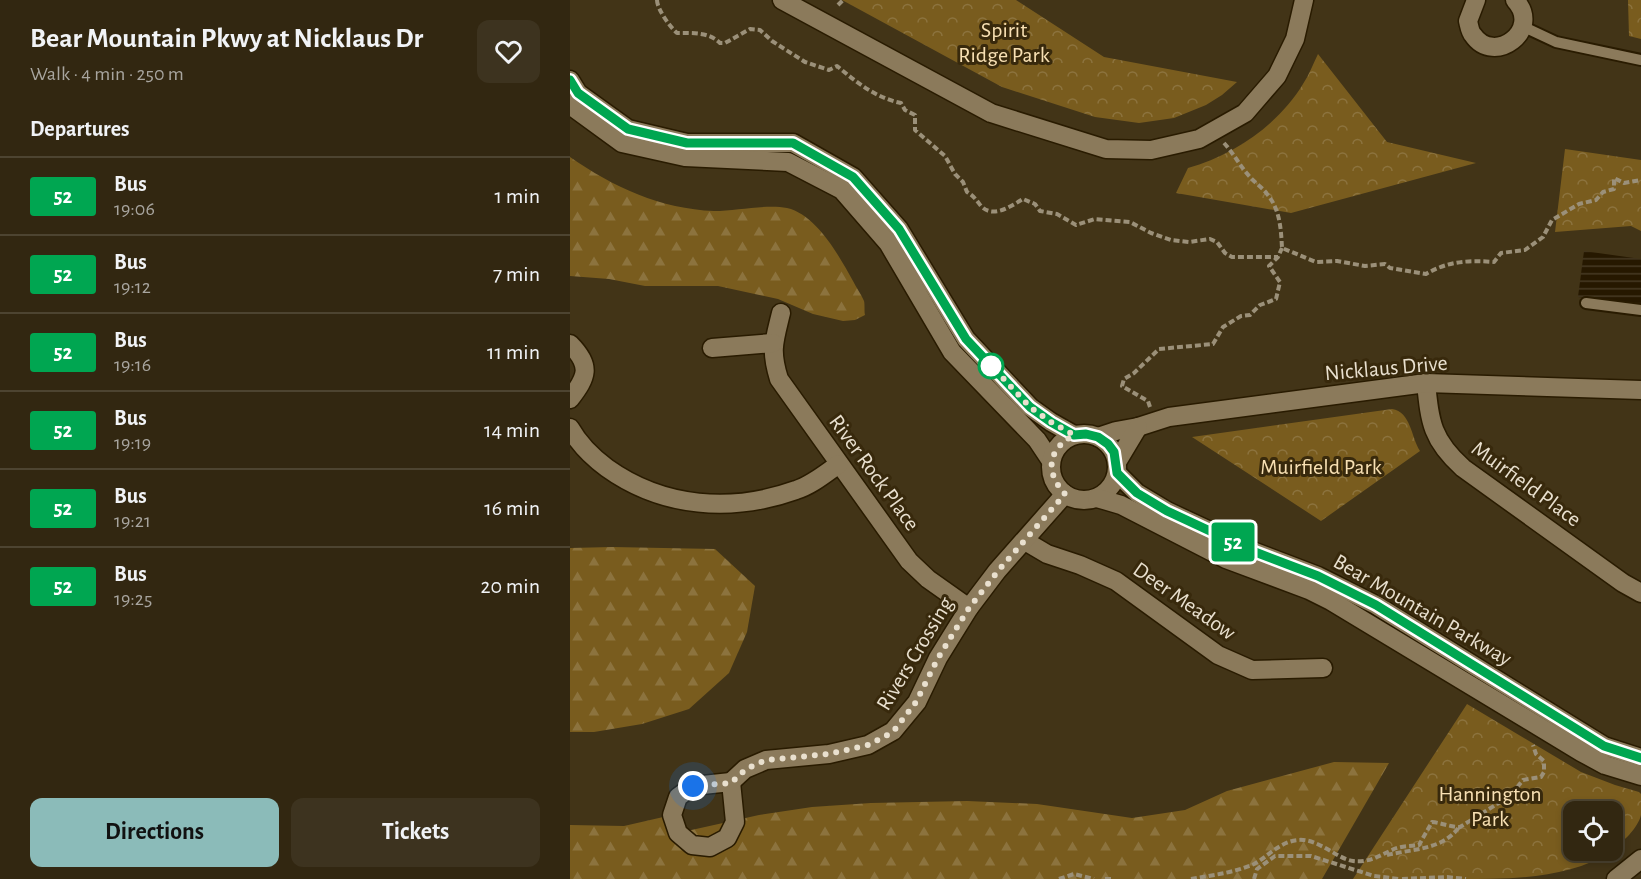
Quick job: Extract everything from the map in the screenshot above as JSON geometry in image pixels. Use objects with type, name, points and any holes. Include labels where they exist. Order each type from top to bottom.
[{"type":"street","points":[[782,0],[991,113],[1106,149],[1151,150],[1200,139],[1245,113],[1277,76],[1295,39],[1304,0]]},
{"type":"street","points":[[1476,0],[1468,21],[1472,35],[1484,44],[1497,47],[1510,43],[1519,34],[1524,19],[1521,6],[1515,0]]},
{"type":"street","points":[[570,80],[578,93],[628,129],[687,143],[793,143],[853,177],[899,229],[966,339],[1030,407],[1074,435]]},
{"type":"street","points":[[570,105],[622,143],[685,157],[788,162],[842,190],[888,243],[952,352],[1037,440],[1052,461]]},
{"type":"street","name":"River Rock Place","points":[[781,313],[773,343],[773,360],[779,379],[909,561],[928,579],[969,608]]},
{"type":"street","points":[[712,348],[773,343]]},
{"type":"street","points":[[570,344],[584,360],[584,380],[570,399]]},
{"type":"street","name":"Nicklaus Drive","points":[[1098,437],[1116,430],[1169,417],[1426,383],[1641,390]]},
{"type":"street","name":"Muirfield Place","points":[[1426,383],[1430,421],[1449,455],[1463,468],[1614,577],[1641,593]]},
{"type":"street","points":[[1117,468],[1114,452],[1108,444],[1098,437],[1086,434],[1074,435],[1063,441],[1052,461],[1055,483],[1065,494],[1085,500],[1097,498],[1113,483],[1117,468],[1146,424]]},
{"type":"street","points":[[570,428],[576,439],[595,459],[622,478],[646,491],[704,504],[739,503],[798,490],[839,464]]},
{"type":"street","name":"Bear Mountain Parkway","points":[[1117,468],[1137,493],[1167,511],[1255,552],[1342,587],[1376,605],[1604,746],[1641,759]]},
{"type":"street","name":"Rivers Crossing","points":[[731,783],[746,769],[766,760],[839,752],[868,745],[893,732],[916,702],[938,658],[969,608],[1065,494]]},
{"type":"street","name":"Bear Mountain Parkway","points":[[1097,498],[1121,505],[1226,559],[1331,601],[1581,752],[1605,765],[1641,776]]},
{"type":"street","name":"Deer Meadow","points":[[1025,541],[1047,554],[1116,581],[1218,655],[1252,670],[1323,668]]},
{"type":"street","points":[[1616,879],[1641,859]]},
{"type":"lane","points":[[1522,26],[1556,42],[1641,60]]},
{"type":"lane","points":[[1586,303],[1641,310]]},
{"type":"path","points":[[657,0],[656,5],[660,12],[677,33],[706,35],[725,44],[750,29],[760,30],[772,41],[805,62],[829,70],[837,66],[872,93],[886,100],[901,103],[905,110],[915,116],[915,130],[945,156],[955,174],[963,182],[967,192],[984,210],[1001,211],[1023,199],[1035,204],[1040,211],[1057,214],[1076,225],[1095,219],[1130,222],[1171,240],[1189,242],[1210,239],[1217,242],[1225,253],[1232,257],[1278,257]]},
{"type":"path","points":[[838,5],[843,0]]},
{"type":"path","points":[[1146,424],[1148,401],[1122,386],[1124,379],[1160,349],[1213,344],[1223,327],[1241,316],[1250,315],[1260,305],[1276,299],[1280,282],[1269,266],[1278,257],[1282,248],[1281,228],[1275,205],[1267,193],[1250,177],[1238,158],[1213,131]]},
{"type":"path","points":[[1282,248],[1316,262],[1338,261],[1365,266],[1385,264],[1390,268],[1426,274],[1438,267],[1466,260],[1494,262],[1501,253],[1524,250],[1543,237],[1552,220],[1579,204],[1596,200],[1603,192],[1614,189],[1614,177],[1624,183],[1641,180]]},
{"type":"path","points":[[1191,879],[1235,871],[1257,862],[1279,846],[1299,840],[1334,851],[1347,860],[1355,861],[1368,861],[1438,844],[1460,827],[1510,796],[1523,780],[1541,777],[1544,772],[1544,761],[1536,754],[1532,741]]},
{"type":"path","points":[[1384,856],[1392,849],[1419,845],[1432,822],[1460,827]]},
{"type":"path","points":[[1254,879],[1257,869],[1275,856],[1311,856],[1374,876],[1400,879],[1446,877],[1466,879]]},
{"type":"path","points":[[1059,879],[1074,874],[1094,879]]},
{"type":"path","points":[[1106,879],[1112,879]]},
{"type":"green space","name":"Spirit Ridge Park","points":[[842,0],[1016,0],[1104,57],[1237,82],[1206,105],[1174,118],[1139,123],[1095,117],[1002,87]]},
{"type":"green space","points":[[1628,0],[1641,0],[1641,39],[1629,36]]},
{"type":"green space","points":[[1318,54],[1387,142],[1476,163],[1291,213],[1176,193],[1188,168],[1238,147],[1281,113],[1303,84]]},
{"type":"green space","points":[[1565,149],[1641,160],[1641,231],[1631,226],[1555,232]]},
{"type":"green space","points":[[570,157],[620,187],[675,206],[714,211],[779,207],[798,212],[817,228],[834,249],[863,298],[865,315],[855,320],[843,321],[813,314],[778,299],[718,286],[645,286],[609,279],[570,276]]},
{"type":"green space","name":"Muirfield Park","points":[[1392,409],[1398,411],[1407,420],[1420,451],[1321,521],[1192,437]]},
{"type":"green space","points":[[570,548],[715,549],[755,586],[747,632],[729,673],[689,709],[642,724],[594,732],[570,732]]},
{"type":"green space","name":"Hannington Park","points":[[1467,704],[1581,772],[1641,794],[1641,815],[1637,825],[1623,841],[1623,801],[1563,801],[1563,861],[1592,861],[1577,867],[1520,878],[1353,879]]},
{"type":"green space","points":[[1334,762],[1389,763],[1322,879],[570,879],[570,825],[624,826],[672,815],[678,833],[759,815],[812,807],[967,801],[1037,804],[1132,818],[1185,810],[1227,791]]},
{"type":"shaded area","points":[[1584,251],[1641,259],[1641,305],[1578,297]]},
{"type":"bus line","name":"52","points":[[570,80],[578,93],[628,129],[687,143],[793,143],[853,177],[899,229],[966,339],[1030,407],[1074,435],[1086,434],[1098,437],[1108,444],[1114,452],[1117,473],[1137,493],[1202,528],[1342,587],[1376,605],[1604,746],[1641,758]]},
{"type":"route","points":[[693,786],[731,783],[746,769],[766,760],[829,754],[868,745],[893,732],[916,702],[938,658],[969,608],[1065,494],[1055,483],[1052,461],[1063,441],[1074,435],[1030,407],[984,358],[991,366]]}]
